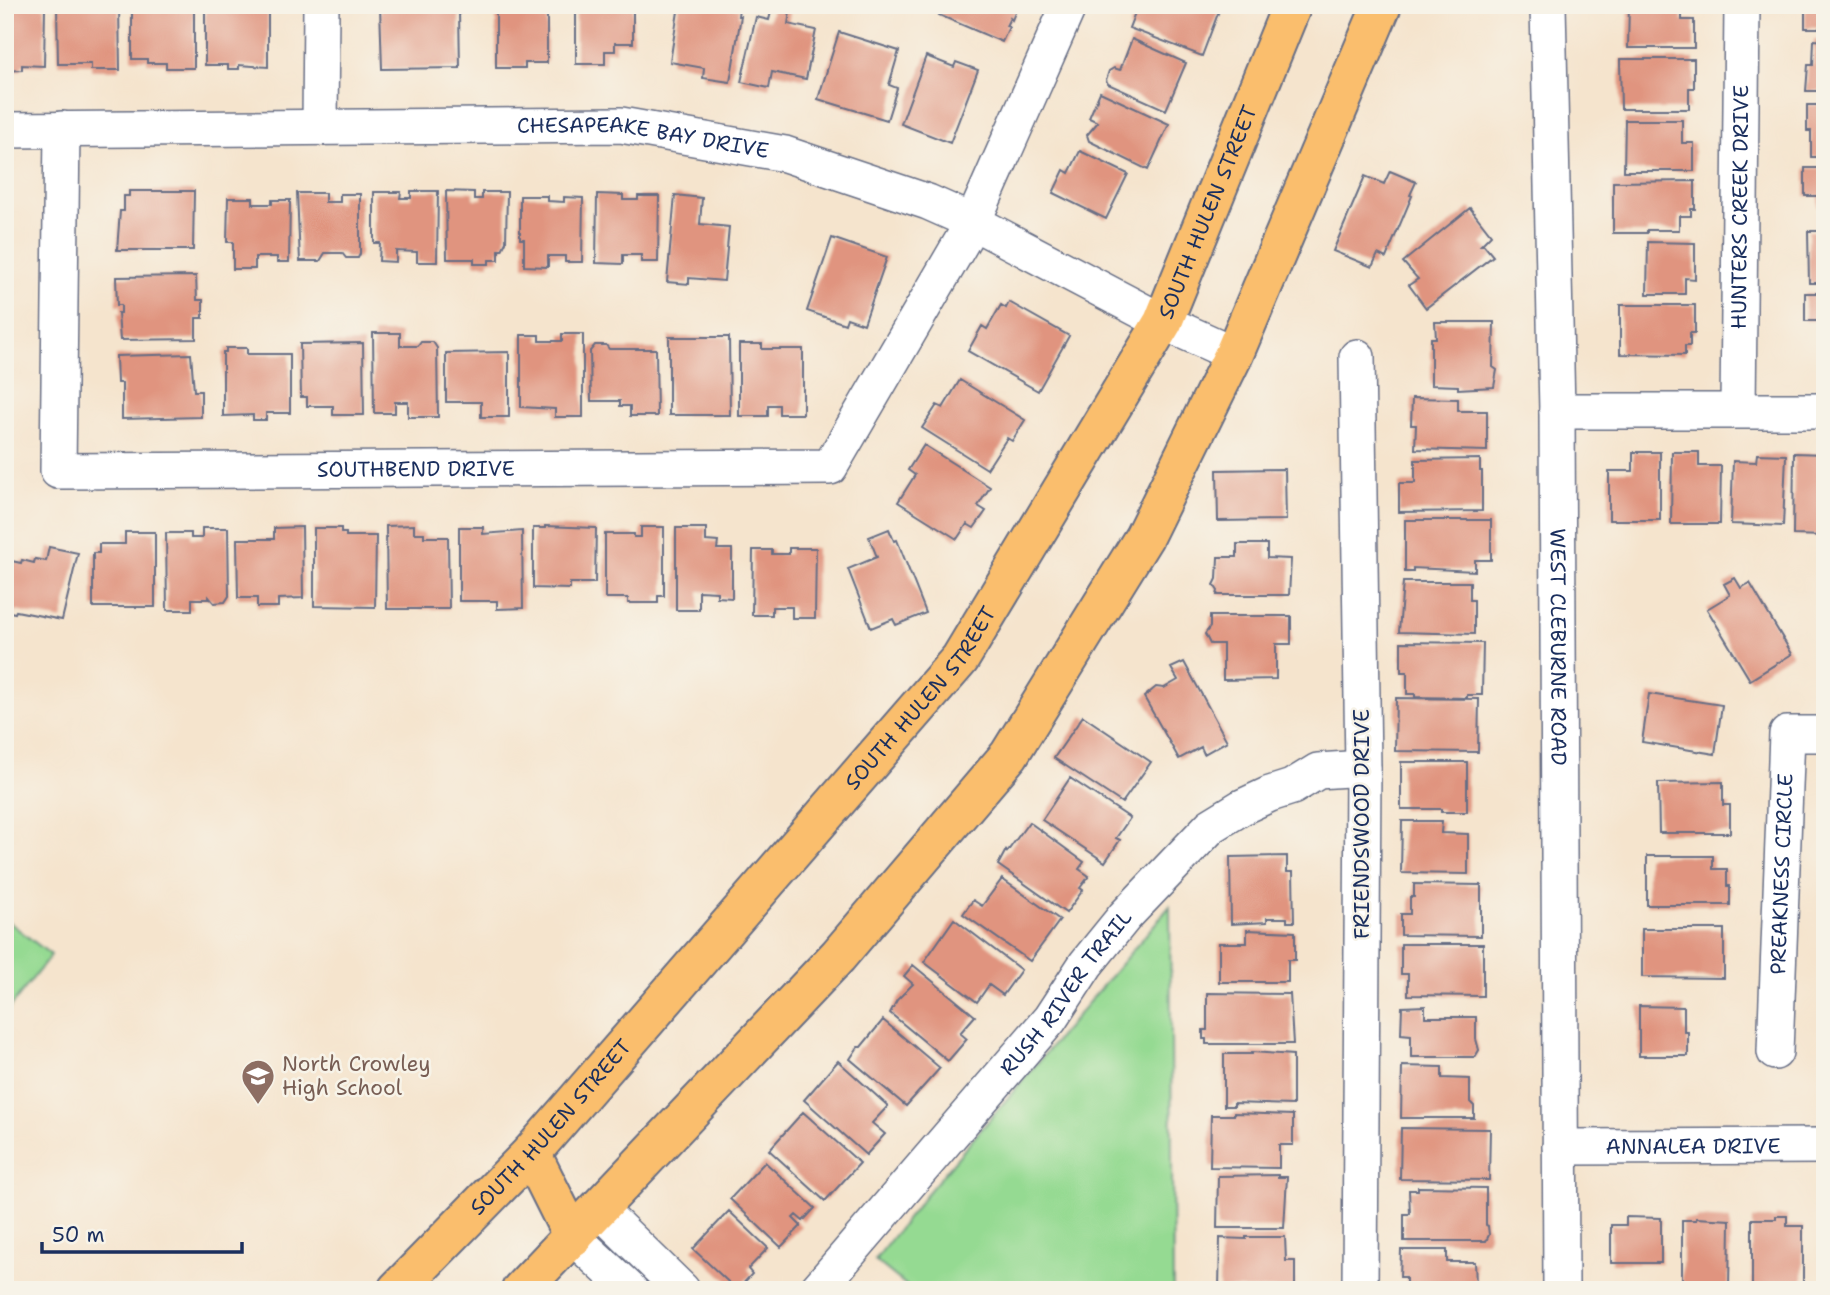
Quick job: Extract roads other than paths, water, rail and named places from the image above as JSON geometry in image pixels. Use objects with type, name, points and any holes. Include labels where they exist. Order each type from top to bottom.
[{"type":"main road","name":"SOUTH HULEN STREET","points":[[397,1290],[531,1153],[960,659],[1163,322],[1292,5]]},
{"type":"main road","points":[[522,1290],[838,956],[1009,755],[1144,537],[1234,354],[1382,5]]},
{"type":"main road","points":[[531,1153],[600,1210]]},
{"type":"main road","points":[[531,1153],[573,1237]]},
{"type":"street","points":[[320,127],[321,5]]},
{"type":"street","points":[[973,222],[1069,5]]},
{"type":"street","name":"WEST CLEBURNE ROAD","points":[[1548,5],[1557,411],[1561,1290]]},
{"type":"street","name":"HUNTERS CREEK DRIVE","points":[[1738,410],[1742,5]]},
{"type":"street","name":"CHESAPEAKE BAY DRIVE","points":[[5,130],[621,125],[785,154],[928,202],[973,222],[1163,322],[1234,354]]},
{"type":"street","name":"SOUTHBEND DRIVE","points":[[62,129],[58,471],[830,467],[973,222]]},
{"type":"street","name":"FRIENDSWOOD DRIVE","points":[[1357,357],[1363,768],[1360,1290]]},
{"type":"street","points":[[1557,411],[1825,411]]},
{"type":"street","name":"PREAKNESS CIRCLE","points":[[1775,1052],[1787,734],[1825,734]]},
{"type":"street","name":"RUSH RIVER TRAIL","points":[[817,1290],[1050,1019],[1086,964],[1125,916],[1212,826],[1241,807],[1292,787],[1318,771],[1363,768]]},
{"type":"street","name":"ANNALEA DRIVE","points":[[1560,1147],[1825,1146]]},
{"type":"street","points":[[600,1210],[682,1290]]},
{"type":"street","points":[[573,1237],[630,1290]]},
{"type":"place","name":"North Crowley High School","points":[[258,1106]]}]
